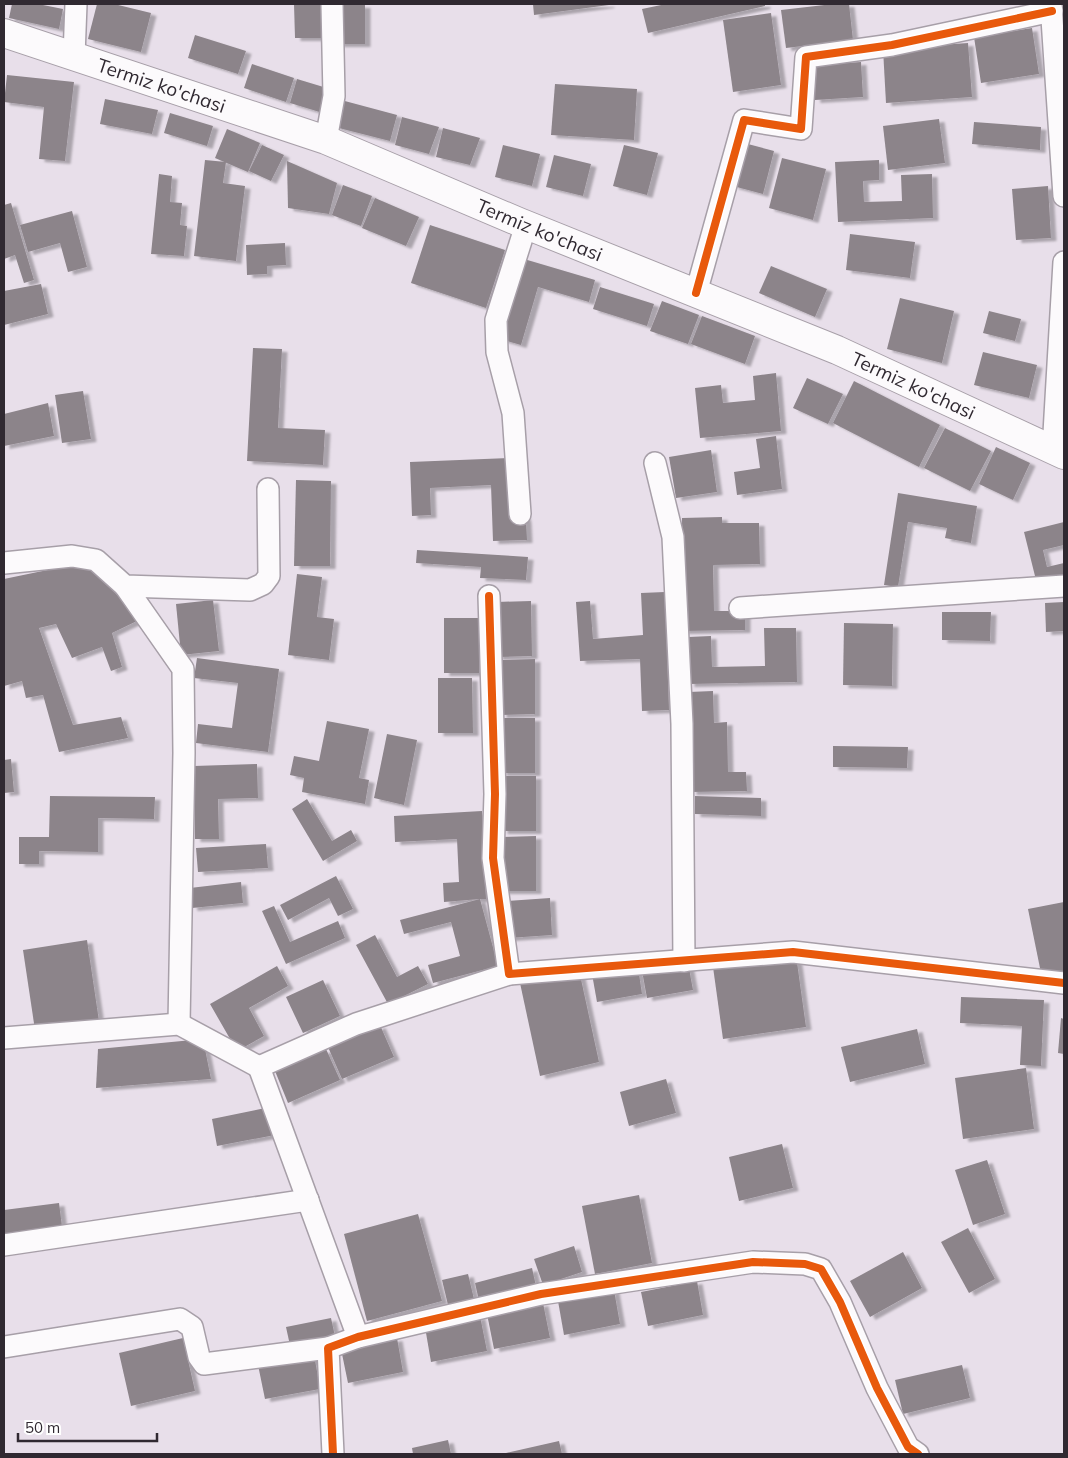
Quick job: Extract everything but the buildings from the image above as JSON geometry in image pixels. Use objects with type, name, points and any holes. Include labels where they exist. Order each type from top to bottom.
[{"type":"main road","name":"Termiz ko'chasi","points":[[4,33],[326,140],[526,225],[837,350],[1059,453]]},
{"type":"street","points":[[74,56],[76,4]]},
{"type":"street","points":[[326,140],[334,96],[332,4]]},
{"type":"street","points":[[696,293],[744,120],[801,129],[806,57],[892,45],[1052,8],[1064,196]]},
{"type":"street","points":[[520,514],[513,413],[497,352],[496,320],[526,225]]},
{"type":"street","points":[[1059,453],[1064,262]]},
{"type":"street","points":[[655,463],[672,537],[682,724],[684,961]]},
{"type":"street","points":[[125,586],[250,590],[263,584],[269,576],[268,489]]},
{"type":"street","points":[[4,563],[72,556],[96,560],[125,586],[183,669],[184,754],[179,1024]]},
{"type":"street","points":[[740,608],[1064,586]]},
{"type":"street","points":[[489,596],[495,794],[493,858],[509,974]]},
{"type":"street","points":[[259,1067],[356,1024],[509,974],[792,952],[1064,983]]},
{"type":"street","points":[[4,1038],[179,1024],[259,1067],[358,1337]]},
{"type":"street","points":[[4,1245],[308,1200]]},
{"type":"street","points":[[4,1347],[180,1319],[192,1327],[199,1357],[204,1364],[328,1348],[358,1337],[541,1294],[753,1262],[805,1264],[821,1269],[840,1302],[877,1388],[908,1447],[918,1454]]},
{"type":"street","points":[[328,1348],[333,1454]]},
{"type":"cycle path","points":[[696,293],[744,120],[801,129],[806,57],[892,45],[1052,11]]},
{"type":"cycle path","points":[[489,596],[495,794],[493,858],[509,974],[793,952],[1064,983]]},
{"type":"cycle path","points":[[333,1454],[328,1348],[358,1337],[541,1294],[753,1262],[805,1264],[821,1269],[840,1302],[877,1388],[908,1447],[918,1454]]}]
